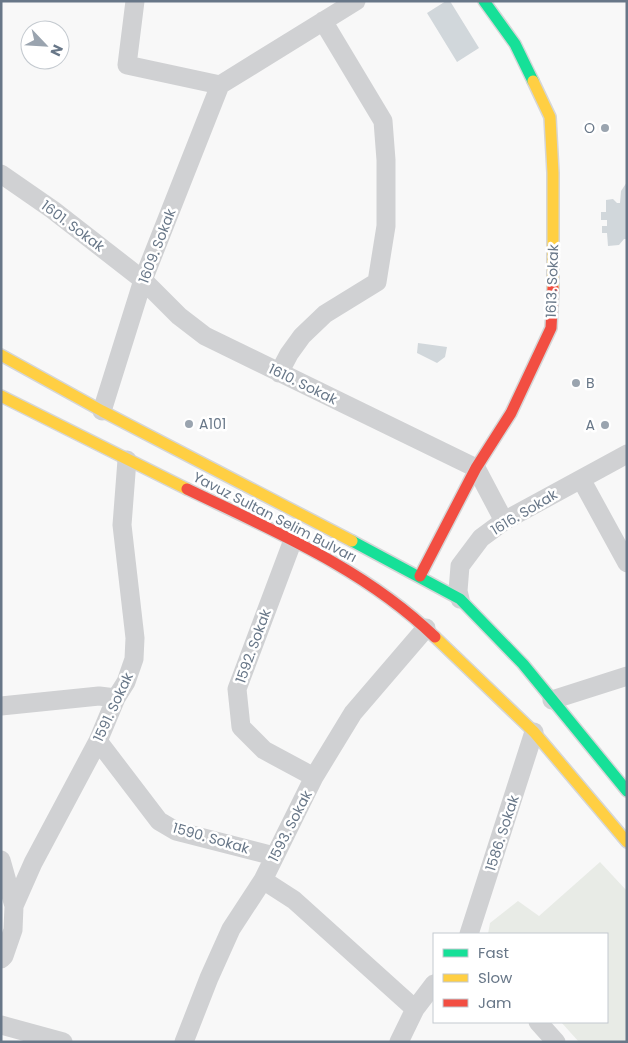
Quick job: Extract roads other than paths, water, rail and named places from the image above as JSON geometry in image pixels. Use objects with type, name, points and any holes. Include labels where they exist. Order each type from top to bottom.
[{"type":"main road","name":"1613. Sokak","points":[[420,576],[476,468],[511,413],[551,328],[553,296],[553,173],[550,116],[515,44],[484,1]]},
{"type":"main road","name":"Yavuz Sultan Selim Bulvarı","points":[[1,355],[102,411],[460,598],[523,664],[627,791]]},
{"type":"main road","name":"Yavuz Sultan Selim Bulvarı","points":[[1,396],[127,460],[293,540],[357,576],[396,603],[426,628],[534,732],[627,842]]},
{"type":"street","points":[[135,1],[127,65],[220,85],[356,1]]},
{"type":"street","points":[[279,373],[289,354],[302,336],[325,314],[378,282],[386,226],[386,160],[383,121],[323,21]]},
{"type":"street","name":"1609. Sokak","points":[[102,411],[143,280],[220,85]]},
{"type":"street","name":"1601. Sokak","points":[[1,174],[53,210],[143,280]]},
{"type":"street","name":"1610. Sokak","points":[[143,280],[179,316],[205,336],[476,468]]},
{"type":"street","name":"1616. Sokak","points":[[460,598],[458,591],[460,566],[481,538],[504,520],[627,454]]},
{"type":"street","name":"1591. Sokak","points":[[14,906],[33,863],[98,741],[116,698],[126,682],[134,659],[135,638],[122,525],[127,460]]},
{"type":"street","points":[[476,468],[504,520]]},
{"type":"street","points":[[581,480],[627,563]]},
{"type":"street","name":"1592. Sokak","points":[[293,540],[237,689],[241,727],[264,750],[314,777]]},
{"type":"street","name":"1593. Sokak","points":[[184,1042],[208,978],[231,929],[263,880],[314,777],[353,713],[426,628]]},
{"type":"street","points":[[552,700],[627,676]]},
{"type":"street","points":[[1,706],[98,696],[116,698]]},
{"type":"street","name":"1586. Sokak","points":[[469,933],[534,732]]},
{"type":"street","name":"1590. Sokak","points":[[98,741],[159,821],[176,831],[274,856]]},
{"type":"street","points":[[1,860],[14,906],[13,930],[4,956],[1,959]]},
{"type":"street","points":[[263,880],[294,900],[415,1009]]},
{"type":"street","points":[[399,1042],[415,1009],[433,985]]},
{"type":"street","points":[[539,1023],[556,1042]]},
{"type":"street","points":[[1,1025],[63,1042]]},
{"type":"place","name":"O","points":[[605,128]]},
{"type":"place","name":"B","points":[[576,383]]},
{"type":"place","name":"A101","points":[[189,424]]},
{"type":"place","name":"A","points":[[605,425]]}]
